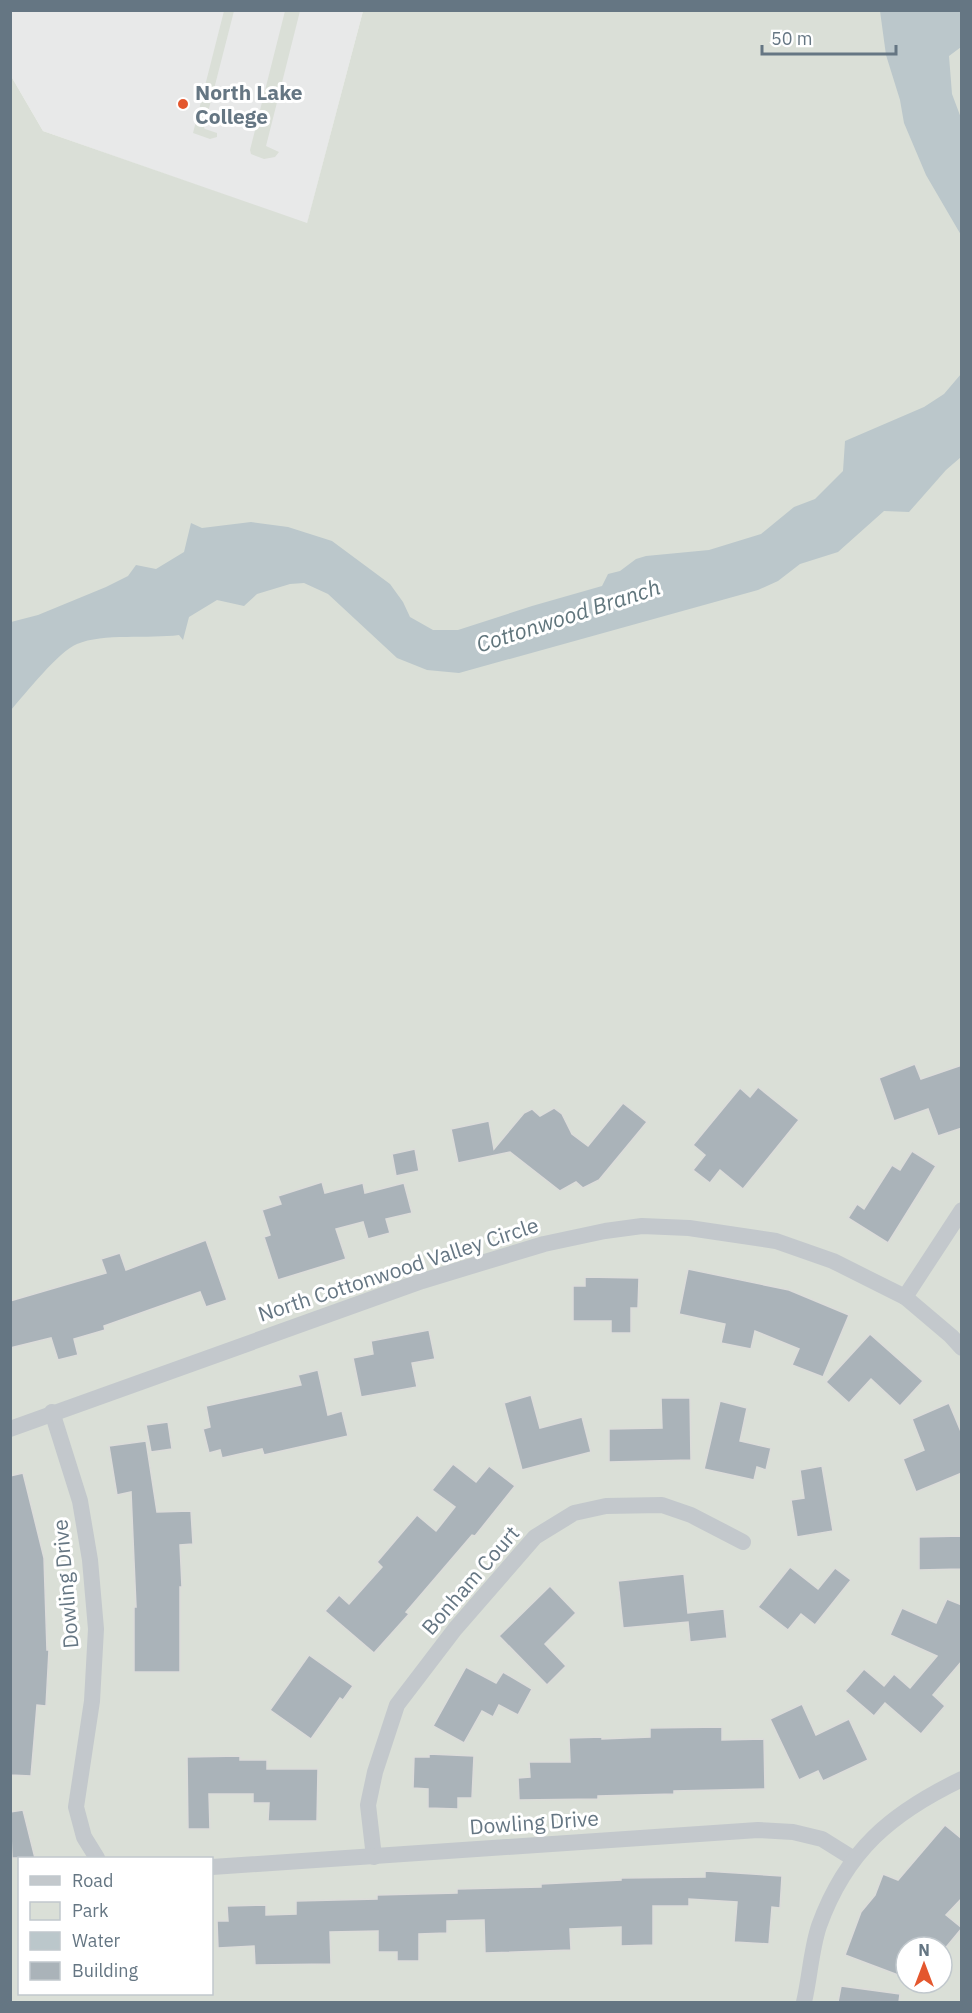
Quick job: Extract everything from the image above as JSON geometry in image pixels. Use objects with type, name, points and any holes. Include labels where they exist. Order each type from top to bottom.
[{"type":"street","points":[[905,1297],[962,1210]]},
{"type":"street","name":"North Cottonwood Valley Circle","points":[[10,1429],[52,1412],[422,1281],[544,1244],[642,1226],[677,1227],[776,1241],[833,1261],[905,1297],[962,1348]]},
{"type":"street","name":"Dowling Drive","points":[[52,1412],[80,1502],[90,1560],[96,1629],[92,1701],[76,1808],[84,1837],[96,1857]]},
{"type":"street","name":"Bonham Court","points":[[374,1857],[368,1805],[375,1772],[397,1705],[455,1629],[535,1537],[574,1513],[606,1506],[662,1505],[691,1515],[743,1542]]},
{"type":"street","points":[[804,2002],[819,1928],[836,1887],[854,1859],[894,1819],[930,1794],[962,1779]]},
{"type":"street","name":"Dowling Drive","points":[[213,1867],[758,1830],[793,1832],[822,1839],[854,1859]]},
{"type":"shaded area","name":"North Lake College","points":[[10,11],[363,11],[307,224],[43,131],[11,76]]},
{"type":"green space","points":[[224,11],[234,11],[204,128],[217,133],[217,137],[210,139],[193,133]]},
{"type":"green space","points":[[285,11],[300,11],[266,146],[279,152],[275,157],[264,159],[251,154],[250,150]]},
{"type":"green space","points":[[363,11],[961,11],[961,2002],[11,2002],[11,76],[43,131],[307,223]]},
{"type":"water","points":[[880,11],[961,11],[961,47],[949,56],[952,94],[961,118],[961,235],[926,175],[904,123],[900,100],[886,55]]},
{"type":"water","name":"Cottonwood Branch","points":[[961,374],[961,457],[946,470],[909,512],[884,511],[838,552],[800,564],[778,581],[758,590],[459,673],[427,670],[397,658],[328,594],[304,583],[290,584],[257,594],[244,606],[217,600],[189,617],[183,640],[179,635],[113,637],[77,644],[52,664],[11,710],[11,622],[38,615],[106,587],[128,576],[136,565],[156,569],[184,552],[191,523],[202,528],[251,522],[288,527],[332,541],[390,584],[410,617],[433,630],[458,630],[602,586],[608,574],[620,571],[636,559],[709,550],[761,534],[794,507],[815,499],[843,471],[845,441],[924,407],[944,394]]},
{"type":"building","points":[[915,1064],[921,1079],[962,1065],[962,1128],[938,1136],[928,1109],[894,1121],[879,1078]]},
{"type":"building","points":[[758,1087],[799,1120],[743,1189],[720,1170],[710,1183],[693,1170],[705,1155],[693,1145],[740,1088],[750,1097]]},
{"type":"building","points":[[623,1103],[647,1122],[599,1180],[583,1188],[576,1182],[560,1191],[510,1152],[458,1163],[451,1129],[489,1121],[494,1149],[524,1113],[532,1109],[540,1116],[554,1108],[562,1114],[572,1134],[588,1146]]},
{"type":"building","points":[[415,1149],[419,1171],[396,1176],[392,1154]]},
{"type":"building","points":[[912,1151],[936,1166],[888,1243],[848,1218],[857,1204],[864,1209],[892,1165],[900,1170]]},
{"type":"building","points":[[322,1182],[325,1193],[363,1183],[365,1193],[404,1183],[412,1213],[386,1219],[390,1233],[368,1239],[363,1222],[336,1229],[346,1259],[278,1280],[264,1237],[270,1235],[262,1210],[281,1204],[278,1196]]},
{"type":"building","points":[[206,1240],[227,1300],[206,1307],[200,1292],[104,1326],[105,1330],[74,1339],[78,1355],[58,1360],[51,1338],[10,1348],[10,1301],[106,1273],[101,1259],[120,1253],[126,1270]]},
{"type":"building","points":[[688,1269],[789,1290],[849,1315],[823,1377],[792,1365],[799,1349],[755,1331],[751,1349],[721,1343],[725,1324],[679,1314]]},
{"type":"building","points":[[585,1277],[639,1278],[638,1308],[631,1308],[631,1333],[611,1333],[611,1321],[573,1321],[573,1286],[585,1286]]},
{"type":"building","points":[[429,1330],[435,1359],[412,1363],[417,1387],[361,1397],[353,1358],[373,1354],[371,1341]]},
{"type":"building","points":[[870,1334],[923,1381],[900,1406],[871,1379],[849,1403],[826,1382]]},
{"type":"building","points":[[318,1370],[328,1415],[342,1411],[348,1436],[264,1455],[262,1449],[222,1458],[220,1450],[209,1453],[203,1429],[210,1427],[206,1406],[301,1385],[298,1375]]},
{"type":"building","points":[[531,1395],[540,1428],[582,1417],[591,1452],[522,1470],[504,1403]]},
{"type":"building","points":[[661,1398],[690,1398],[691,1460],[609,1462],[609,1429],[662,1428]]},
{"type":"building","points":[[720,1401],[747,1408],[740,1441],[771,1448],[766,1470],[757,1467],[754,1480],[704,1469]]},
{"type":"building","points":[[949,1403],[962,1434],[962,1473],[916,1492],[903,1459],[924,1450],[912,1419]]},
{"type":"building","points":[[168,1422],[172,1449],[151,1452],[146,1425]]},
{"type":"building","points":[[146,1441],[157,1512],[191,1511],[193,1544],[180,1545],[182,1587],[180,1587],[180,1672],[134,1672],[134,1607],[136,1607],[131,1492],[117,1495],[109,1446]]},
{"type":"building","points":[[453,1464],[476,1482],[489,1466],[515,1486],[475,1536],[472,1535],[406,1612],[409,1614],[374,1653],[325,1611],[339,1595],[349,1604],[382,1567],[377,1562],[417,1515],[436,1531],[455,1507],[432,1490]]},
{"type":"building","points":[[822,1466],[833,1531],[797,1537],[791,1500],[804,1498],[800,1470]]},
{"type":"building","points":[[23,1473],[44,1558],[47,1650],[49,1650],[46,1706],[37,1705],[31,1776],[10,1775],[10,1476]]},
{"type":"building","points":[[962,1536],[962,1569],[919,1570],[919,1537]]},
{"type":"building","points":[[790,1567],[818,1589],[835,1568],[851,1580],[815,1625],[801,1614],[788,1630],[758,1607]]},
{"type":"building","points":[[684,1574],[688,1613],[724,1609],[727,1638],[690,1642],[688,1622],[623,1628],[618,1581]]},
{"type":"building","points":[[550,1586],[576,1613],[545,1644],[566,1666],[547,1685],[499,1636]]},
{"type":"building","points":[[947,1599],[962,1605],[962,1661],[933,1695],[945,1706],[921,1734],[885,1703],[874,1716],[845,1691],[864,1669],[884,1686],[894,1674],[910,1688],[937,1656],[890,1635],[902,1608],[936,1623]]},
{"type":"building","points":[[309,1655],[353,1686],[343,1700],[340,1698],[311,1739],[270,1710]]},
{"type":"building","points":[[466,1667],[496,1683],[503,1672],[532,1689],[518,1715],[499,1705],[493,1717],[482,1711],[464,1743],[433,1726]]},
{"type":"building","points":[[802,1704],[816,1735],[849,1719],[868,1760],[823,1781],[818,1771],[799,1780],[770,1719]]},
{"type":"building","points":[[722,1727],[722,1740],[764,1739],[765,1789],[674,1791],[674,1794],[598,1796],[598,1799],[519,1800],[518,1778],[530,1777],[529,1762],[570,1762],[569,1738],[650,1737],[650,1728]]},
{"type":"building","points":[[429,1754],[474,1756],[472,1798],[458,1798],[458,1809],[428,1808],[428,1789],[413,1788],[414,1757],[429,1757]]},
{"type":"building","points":[[240,1756],[240,1760],[267,1760],[267,1769],[318,1769],[317,1821],[268,1821],[269,1803],[253,1803],[253,1794],[209,1794],[210,1829],[188,1829],[187,1757]]},
{"type":"building","points":[[23,1810],[35,1857],[12,1858],[10,1812]]},
{"type":"building","points":[[945,1825],[962,1839],[962,1898],[946,1915],[962,1928],[954,1938],[954,1935],[894,1935],[894,1973],[845,1955],[861,1912],[875,1895],[883,1874],[898,1880]]},
{"type":"building","points":[[705,1871],[782,1876],[780,1908],[772,1907],[769,1944],[734,1942],[737,1902],[689,1899],[689,1906],[653,1906],[653,1945],[621,1946],[621,1927],[570,1929],[571,1950],[485,1953],[484,1920],[447,1921],[447,1933],[419,1934],[419,1961],[397,1961],[397,1952],[378,1952],[378,1931],[330,1932],[331,1964],[255,1965],[254,1946],[218,1948],[217,1921],[228,1921],[227,1906],[266,1905],[266,1915],[296,1914],[296,1901],[377,1899],[377,1895],[457,1893],[457,1889],[541,1887],[541,1884],[621,1880],[621,1878],[705,1877]]},
{"type":"building","points":[[841,1986],[900,1995],[899,2002],[838,2002]]},
{"type":"place","name":"North Lake College","points":[[183,104]]}]
